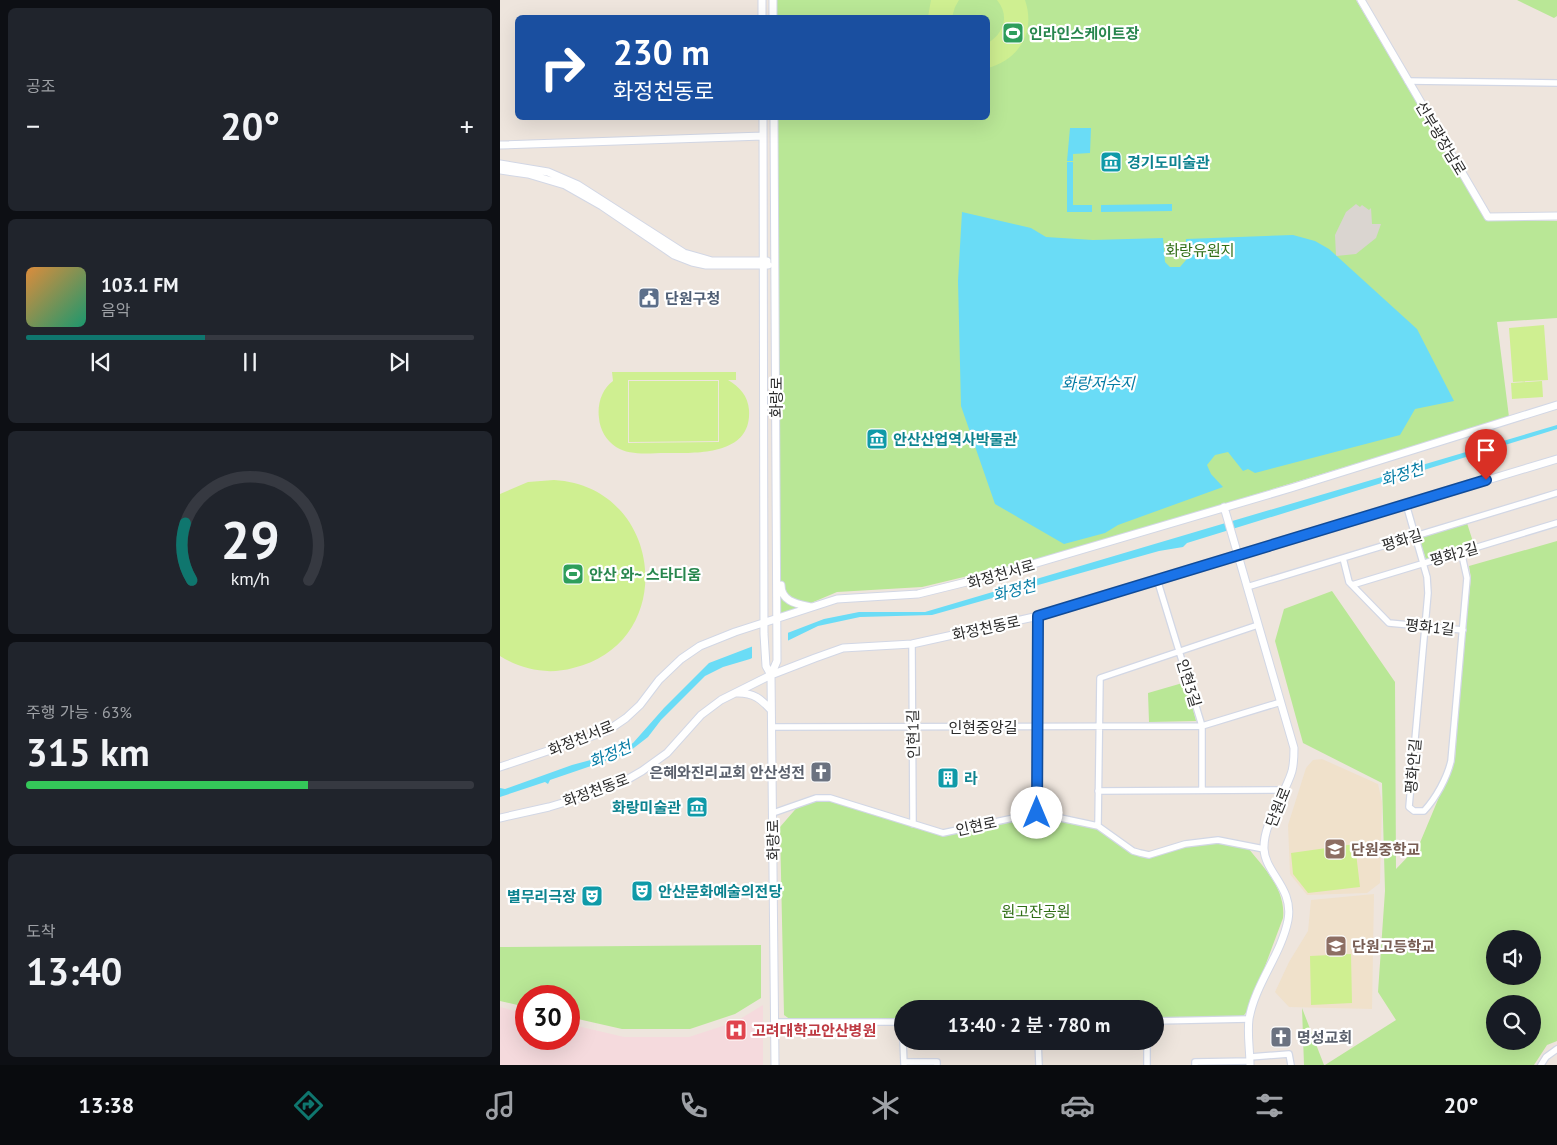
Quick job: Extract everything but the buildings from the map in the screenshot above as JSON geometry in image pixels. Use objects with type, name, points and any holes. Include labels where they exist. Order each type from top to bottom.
[{"type":"street","points":[[762,0],[762,15]]},
{"type":"street","points":[[773,0],[773,15]]},
{"type":"street","name":"선부광장남로","points":[[1361,0],[1488,217],[1557,216]]},
{"type":"street","points":[[1408,81],[1557,83]]},
{"type":"street","name":"화랑로","points":[[763,120],[764,634],[766,666],[771,675]]},
{"type":"street","name":"화랑로","points":[[774,120],[778,619],[777,661],[771,675],[771,710],[775,1065]]},
{"type":"street","points":[[500,145],[763,136]]},
{"type":"street","points":[[500,164],[548,172],[578,185],[677,248],[698,258],[764,263]]},
{"type":"street","points":[[500,170],[528,174],[565,185],[602,206],[674,255],[692,262],[706,266],[775,263]]},
{"type":"street","name":"화정천서로","points":[[500,766],[607,731],[626,718],[640,705],[659,680],[681,658],[700,646],[734,632],[837,598],[918,594],[948,588],[1224,510],[1557,405]]},
{"type":"street","name":"화정천동로","points":[[500,818],[549,807],[602,791],[622,782],[642,771],[666,753],[701,714],[721,700],[771,675],[843,648],[912,644],[1038,616],[1557,459]]},
{"type":"street","name":"평화길","points":[[1247,587],[1557,494]]},
{"type":"street","name":"평화안길","points":[[1406,504],[1423,563],[1428,593],[1409,807],[1414,811],[1424,812],[1449,770],[1468,578],[1461,552]]},
{"type":"street","name":"단원로","points":[[1224,510],[1294,748],[1292,770],[1268,833],[1264,849]]},
{"type":"street","name":"평화2길","points":[[1352,585],[1557,523]]},
{"type":"street","name":"평화1길","points":[[1343,558],[1349,582],[1389,623],[1463,630]]},
{"type":"street","points":[[777,566],[784,596],[792,602],[812,607]]},
{"type":"street","name":"인현3길","points":[[1157,579],[1202,726],[1202,790]]},
{"type":"street","points":[[1037,813],[1038,616]]},
{"type":"street","points":[[1098,826],[1100,678],[1258,625]]},
{"type":"street","name":"인현1길","points":[[912,644],[913,824]]},
{"type":"street","points":[[736,693],[751,693],[762,700],[771,710]]},
{"type":"street","name":"인현중앙길","points":[[772,727],[1202,726],[1281,702]]},
{"type":"street","points":[[1098,791],[1284,790]]},
{"type":"street","name":"인현로","points":[[772,813],[816,798],[830,798],[943,833],[1037,813],[1098,826],[1133,851],[1150,855],[1185,844],[1218,840],[1264,849]]},
{"type":"street","points":[[1250,1061],[1249,1019],[1289,918],[1287,898],[1282,883],[1266,858],[1264,849]]},
{"type":"street","points":[[1164,1021],[1249,1019]]},
{"type":"street","points":[[775,1022],[894,1022]]},
{"type":"street","points":[[1542,1065],[1546,1058],[1557,1049]]},
{"type":"street","points":[[903,1050],[904,1064],[937,1062],[937,1065]]},
{"type":"street","points":[[1038,1050],[1039,1065]]},
{"type":"street","points":[[1147,1050],[1147,1065]]},
{"type":"street","points":[[1195,1065],[1195,1062],[1250,1061],[1289,1054],[1291,1065]]},
{"type":"shaded area","points":[[1356,204],[1360,207],[1362,205],[1369,210],[1371,208],[1372,224],[1381,224],[1376,238],[1356,254],[1336,256],[1335,235],[1346,212]]},
{"type":"shaded area","name":"단원중학교","points":[[1322,759],[1378,784],[1382,802],[1380,883],[1367,893],[1307,895],[1290,874],[1288,825],[1306,768],[1313,760]]},
{"type":"shaded area","name":"단원고등학교","points":[[1374,894],[1372,1009],[1289,1007],[1275,992],[1289,962],[1308,931],[1311,900]]},
{"type":"shaded area","name":"고려대학교안산병원","points":[[763,1005],[763,1065],[500,1065],[500,1007],[515,1011],[515,1050],[580,1050],[580,1027],[624,1037],[689,1037],[735,1022]]},
{"type":"green space","name":"화랑유원지","points":[[773,0],[1356,0],[1486,220],[1557,221],[1557,318],[1497,322],[1509,417],[1059,554],[922,587],[837,592],[773,619],[773,120],[990,120],[990,15],[773,15]]},
{"type":"green space","points":[[931,0],[959,0],[953,15],[928,15]]},
{"type":"green space","name":"인라인스케이트장","points":[[997,0],[1025,0],[1028,23],[1022,43],[1016,51],[999,64],[990,67],[990,42],[998,34],[1003,24],[1004,18],[1001,6]]},
{"type":"green space","points":[[1517,0],[1557,0],[1557,16],[1554,18]]},
{"type":"green space","points":[[1544,325],[1548,380],[1513,382],[1509,328]]},
{"type":"green space","points":[[612,372],[736,372],[736,380],[728,380],[740,389],[747,400],[749,410],[748,425],[742,436],[732,444],[720,449],[692,453],[627,452],[616,447],[606,438],[599,418],[601,397],[613,381]],"holes":[[[628,380],[719,380],[719,442],[628,443]]]},
{"type":"green space","points":[[629,381],[718,381],[718,441],[629,442]]},
{"type":"green space","points":[[1542,381],[1543,397],[1512,399],[1511,383]]},
{"type":"green space","name":"안산 와~ 스타디움","points":[[554,480],[591,489],[618,508],[637,536],[645,567],[643,599],[631,629],[607,653],[573,668],[545,671],[517,665],[500,656],[500,494],[528,482]]},
{"type":"green space","points":[[1467,523],[1474,545],[1426,560],[1419,538]]},
{"type":"green space","points":[[1557,541],[1557,1041],[1547,1045],[1534,1065],[1325,1065],[1396,1020],[1378,992],[1385,891],[1382,783],[1303,743],[1275,641],[1284,609],[1332,591],[1395,682],[1396,869],[1419,845],[1455,759],[1461,665],[1471,578],[1469,566]]},
{"type":"green space","points":[[1186,682],[1196,721],[1149,722],[1148,693]]},
{"type":"green space","name":"원고잔공원","points":[[826,795],[942,830],[1031,812],[1097,824],[1131,849],[1149,853],[1187,840],[1248,848],[1278,889],[1283,908],[1283,918],[1249,1009],[1240,1020],[1164,1020],[1164,1000],[894,1000],[894,1020],[791,1020],[784,1015],[780,827],[800,804]]},
{"type":"green space","points":[[1355,844],[1360,887],[1308,893],[1293,874],[1291,853]]},
{"type":"green space","points":[[761,945],[761,998],[735,1014],[690,1029],[622,1029],[580,1019],[580,985],[515,985],[515,1004],[500,1001],[500,947]]},
{"type":"green space","points":[[1351,954],[1352,1003],[1311,1005],[1310,956]]},
{"type":"green space","points":[[1302,1008],[1324,1065],[1304,1065]]},
{"type":"water","points":[[1070,128],[1091,128],[1090,153],[1073,154],[1073,161],[1067,161]]},
{"type":"water","points":[[1067,162],[1073,162],[1073,205],[1092,205],[1092,212],[1067,212]]},
{"type":"water","points":[[1172,204],[1172,211],[1101,212],[1101,205]]},
{"type":"water","name":"화랑저수지","points":[[962,212],[1031,228],[1046,237],[1093,240],[1163,238],[1165,262],[1170,267],[1180,267],[1186,260],[1186,239],[1293,235],[1315,241],[1329,249],[1417,329],[1454,401],[1415,409],[1400,435],[1255,473],[1248,469],[1243,471],[1228,452],[1215,455],[1207,465],[1211,474],[1223,487],[1118,525],[1105,533],[1064,544],[995,504],[961,406],[958,281]]},
{"type":"water","name":"화정천","points":[[1557,425],[1557,429],[1187,543],[1183,547],[1159,551],[932,615],[860,617],[818,626],[750,659],[723,667],[705,676],[661,720],[648,737],[626,754],[550,780],[548,784],[545,782],[500,797],[500,788],[505,789],[572,765],[613,754],[633,743],[664,708],[709,663],[824,619],[859,612],[925,612]]},
{"type":"pier","points":[[788,630],[788,644],[752,661],[752,644]]},
{"type":"place","name":"인라인스케이트장","points":[[1013,33]]},
{"type":"place","name":"경기도미술관","points":[[1111,162]]},
{"type":"place","name":"단원구청","points":[[649,298]]},
{"type":"place","name":"안산산업역사박물관","points":[[877,439]]},
{"type":"place","name":"안산 와~ 스타디움","points":[[573,574]]},
{"type":"place","name":"은혜와진리교회 안산성전","points":[[821,772]]},
{"type":"place","name":"라","points":[[948,778]]},
{"type":"place","name":"화랑미술관","points":[[697,807]]},
{"type":"place","name":"단원중학교","points":[[1335,849]]},
{"type":"place","name":"안산문화예술의전당","points":[[642,891]]},
{"type":"place","name":"별무리극장","points":[[592,896]]},
{"type":"place","name":"단원고등학교","points":[[1336,946]]},
{"type":"place","name":"고려대학교안산병원","points":[[736,1030]]},
{"type":"place","name":"명성교회","points":[[1281,1037]]},
{"type":"route","points":[[1037,813],[1038,616],[1486,480]]}]
